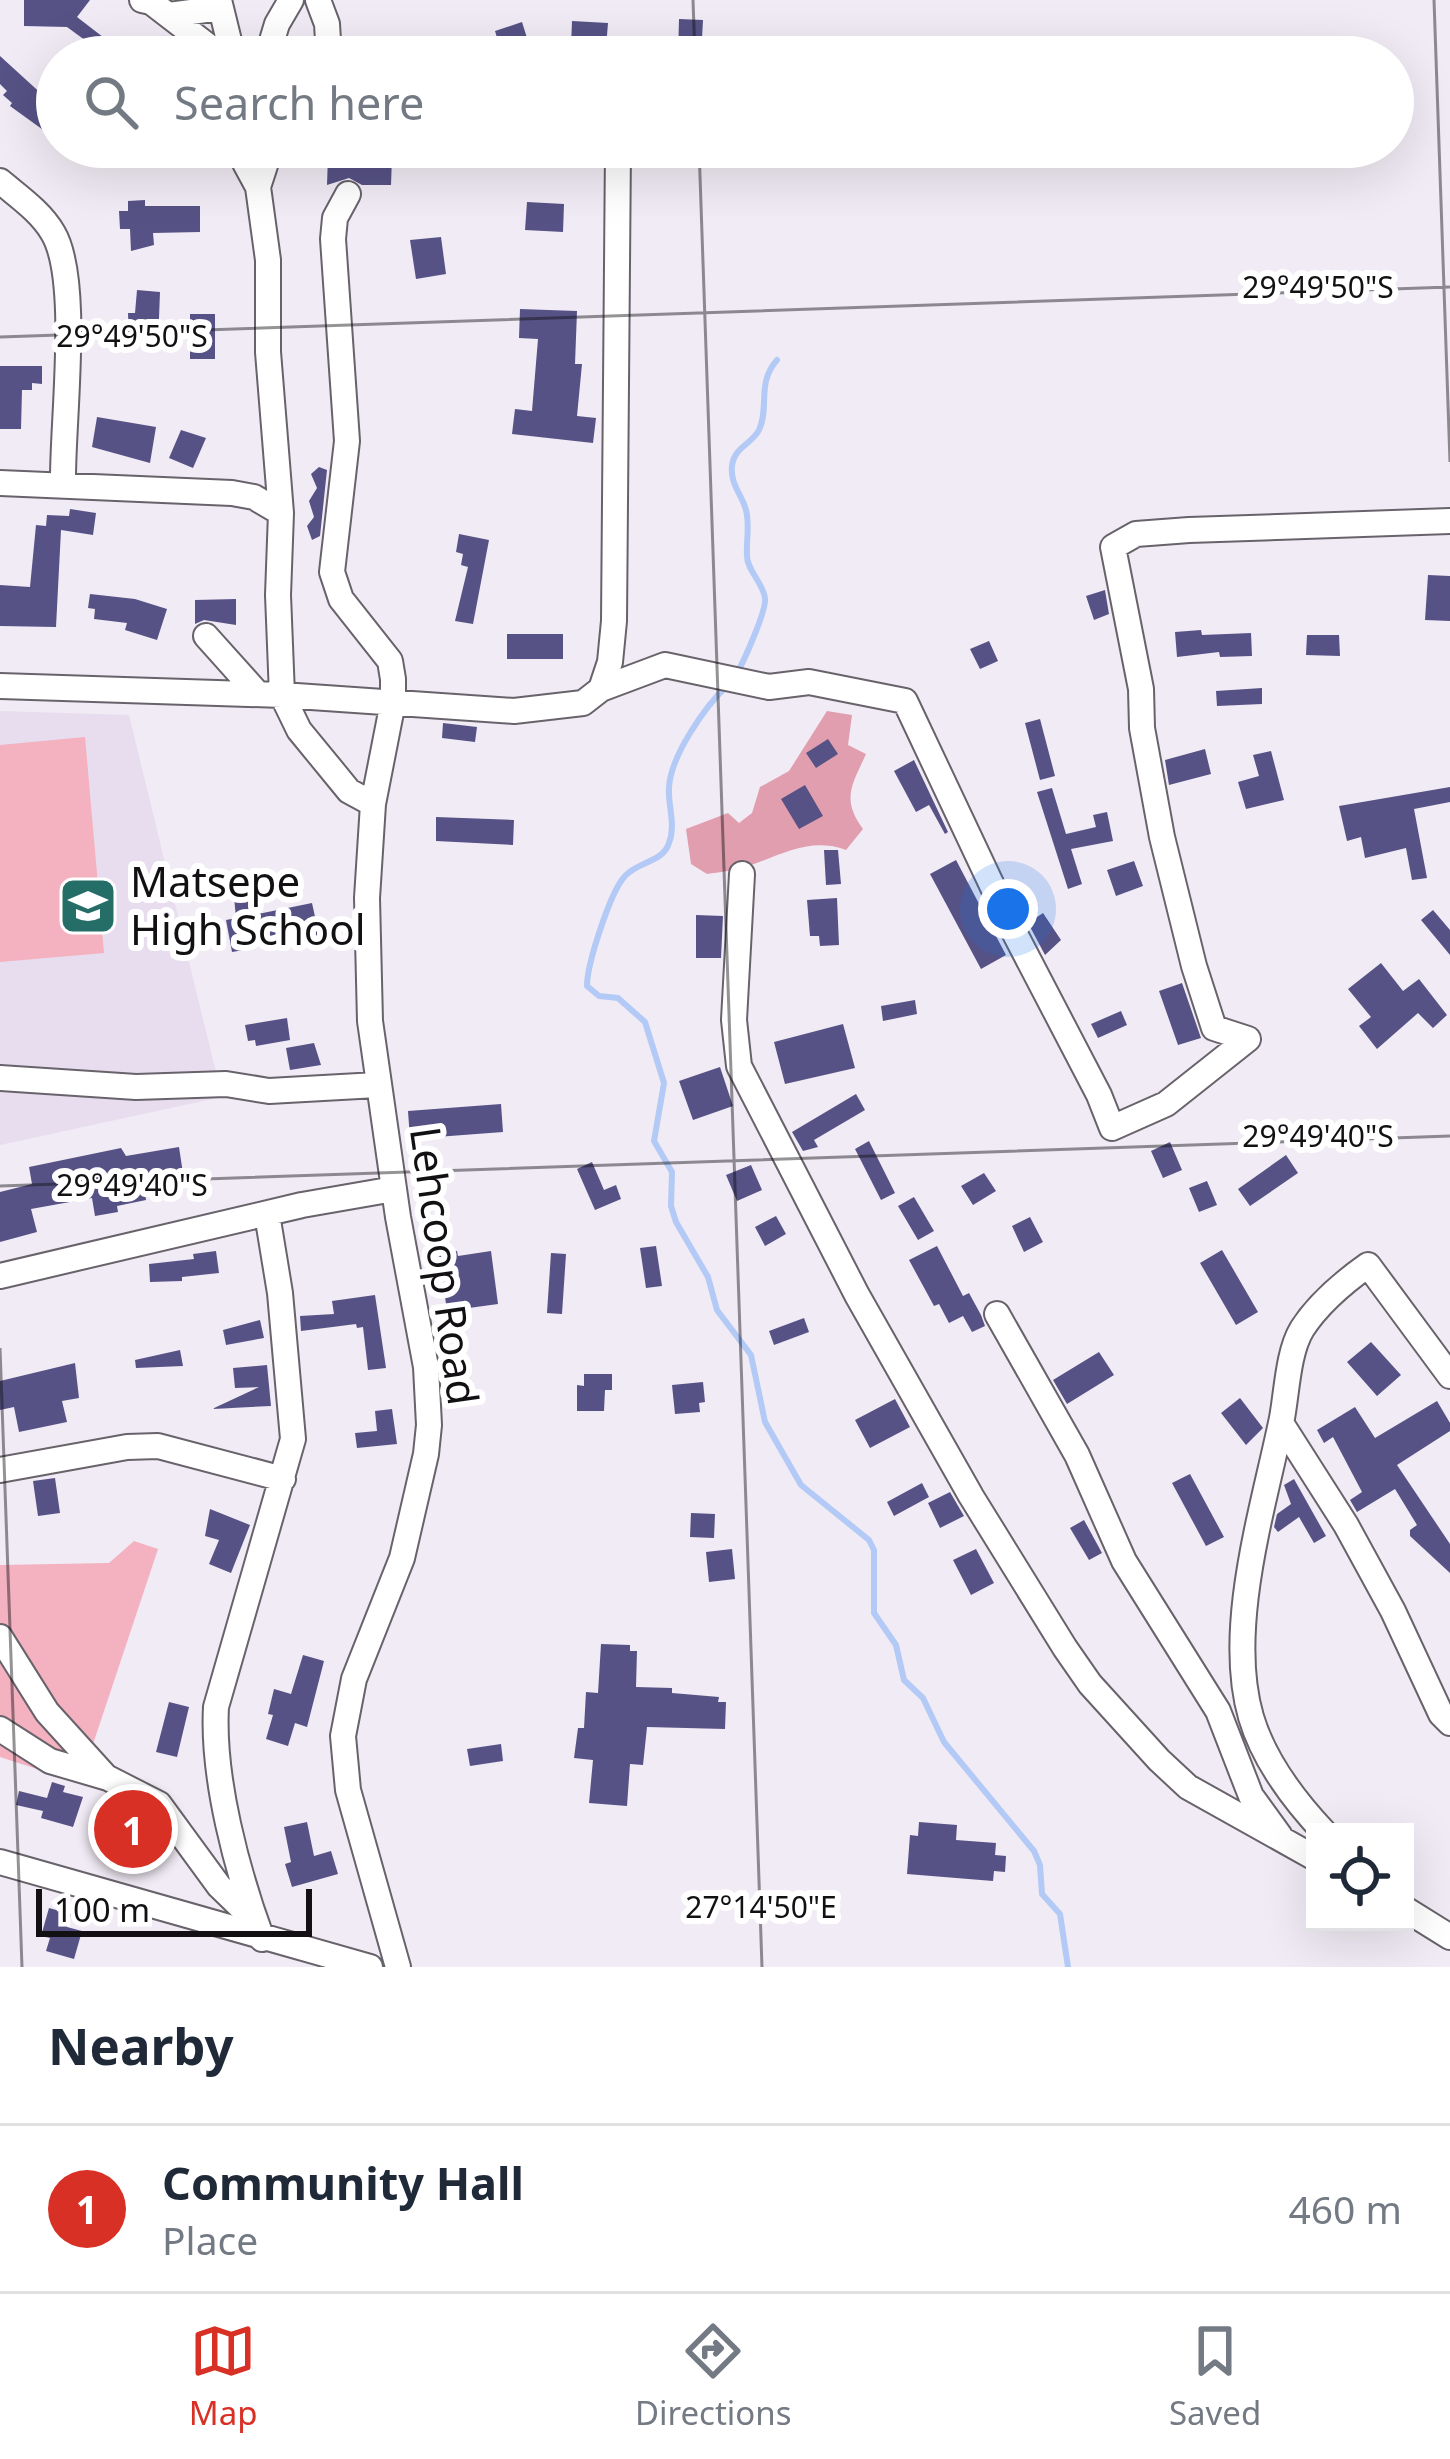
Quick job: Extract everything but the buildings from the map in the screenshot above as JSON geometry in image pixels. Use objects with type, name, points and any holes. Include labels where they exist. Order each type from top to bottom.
[{"type":"street","points":[[142,0],[196,36]]},
{"type":"street","points":[[274,36],[291,0]]},
{"type":"street","points":[[318,0],[328,36]]},
{"type":"street","points":[[169,15],[219,4],[227,36]]},
{"type":"street","points":[[248,168],[258,187],[268,260],[268,352],[280,513],[270,695]]},
{"type":"street","points":[[258,187],[266,168]]},
{"type":"street","points":[[601,689],[610,662],[614,621],[618,168]]},
{"type":"street","points":[[0,181],[43,219],[61,251],[66,310],[63,483]]},
{"type":"street","points":[[348,194],[335,218],[333,239],[347,440],[332,572],[340,599],[390,661],[393,702]]},
{"type":"street","points":[[0,482],[232,493],[254,497],[280,513]]},
{"type":"street","points":[[0,686],[270,695],[514,711],[583,703],[601,689],[665,665],[769,687],[809,682],[904,701],[1112,1128],[1166,1104],[1248,1039],[1214,1028],[1194,967],[1153,792],[1141,688],[1113,547],[1136,534],[1450,521]]},
{"type":"street","points":[[206,636],[270,695],[350,791],[373,804]]},
{"type":"street","name":"Lehcoop Road","points":[[393,702],[373,804],[368,957],[377,1085],[426,1367],[427,1454],[402,1558],[354,1679],[343,1736],[354,1813],[398,1967]]},
{"type":"street","points":[[742,874],[734,1020],[739,1066],[857,1295],[983,1515],[1090,1684],[1188,1787],[1306,1854]]},
{"type":"street","points":[[0,1078],[136,1087],[226,1084],[269,1091],[377,1085]]},
{"type":"street","points":[[0,1276],[267,1214],[394,1190]]},
{"type":"street","points":[[258,1929],[214,1743],[216,1708],[293,1439],[291,1390],[267,1214]]},
{"type":"street","points":[[1316,1823],[1293,1799],[1260,1742],[1249,1712],[1243,1656],[1252,1542],[1300,1332],[1367,1265],[1450,1376]]},
{"type":"street","points":[[997,1314],[1078,1455],[1124,1561],[1218,1711],[1251,1796],[1285,1843]]},
{"type":"street","points":[[1281,1423],[1346,1525],[1441,1714],[1450,1723]]},
{"type":"street","points":[[0,1470],[127,1447],[158,1446],[284,1479]]},
{"type":"street","points":[[0,1637],[47,1712],[108,1778]]},
{"type":"street","points":[[0,1730],[50,1761],[108,1778],[158,1804],[258,1929]]},
{"type":"street","points":[[0,1862],[258,1929],[370,1967]]},
{"type":"street","points":[[1414,1914],[1450,1936]]},
{"type":"shaded area","name":"Matsepe High School","points":[[0,711],[129,715],[222,1097],[0,1145]]},
{"type":"shaded area","points":[[827,711],[852,715],[848,745],[866,754],[851,800],[863,829],[846,850],[807,846],[707,874],[691,864],[686,829],[728,813],[739,823],[752,813],[760,787],[789,771]]},
{"type":"shaded area","points":[[85,737],[104,953],[0,962],[0,745]]},
{"type":"shaded area","points":[[134,1541],[158,1549],[80,1783],[0,1757],[0,1565],[109,1563]]},
{"type":"waterway","points":[[736,675],[765,598],[748,561],[747,516],[732,466],[736,454],[759,430],[767,378],[777,360]]},
{"type":"waterway","points":[[728,685],[682,747],[669,788],[669,843],[662,854],[632,870],[620,883],[601,928],[587,986],[599,996],[618,998],[645,1022],[664,1083],[654,1141],[672,1172],[671,1206],[708,1277],[717,1310],[751,1355],[765,1422],[801,1485],[869,1540],[874,1550],[874,1613],[896,1645],[904,1680],[923,1698],[944,1742],[1034,1851],[1042,1894],[1060,1914],[1068,1967]]},
{"type":"place","name":"Matsepe High School","points":[[88,906]]},
{"type":"place","name":"Community Hall","points":[[133,1829]]}]
